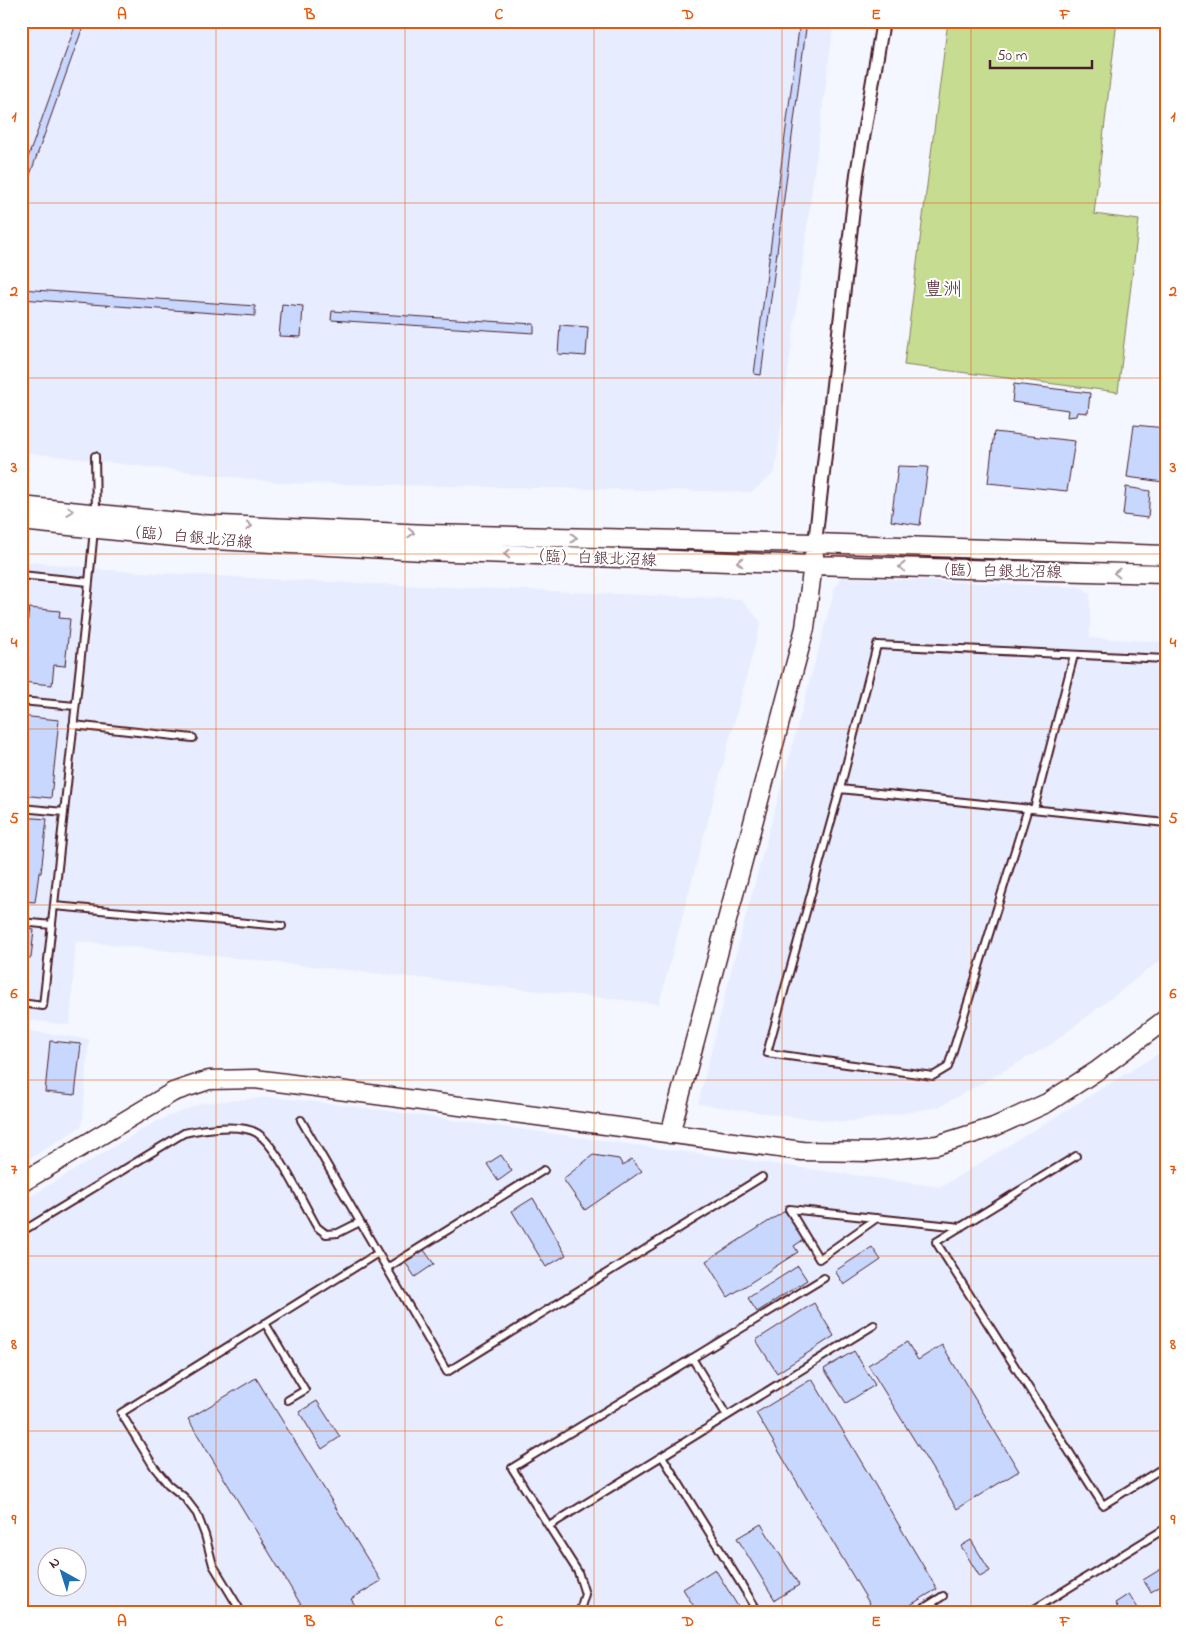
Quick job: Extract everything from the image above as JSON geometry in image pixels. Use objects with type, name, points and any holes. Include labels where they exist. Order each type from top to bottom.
[{"type":"street","points":[[670,1134],[805,628],[857,174],[884,21]]},
{"type":"street","name":"（臨）白銀北沼線","points":[[21,506],[195,539],[364,548],[812,565],[1166,574]]},
{"type":"street","name":"（臨）白銀北沼線","points":[[21,521],[197,524],[428,534],[815,543],[1166,555]]},
{"type":"street","points":[[21,1183],[173,1092],[209,1080],[255,1079],[802,1151],[870,1152],[937,1145],[994,1127],[1047,1103],[1098,1070],[1166,1019]]},
{"type":"lane","points":[[21,1003],[43,1006],[95,521],[95,456]]},
{"type":"lane","points":[[21,575],[89,582]]},
{"type":"lane","points":[[1074,655],[1031,809],[948,1067],[934,1076],[767,1053],[840,789],[876,645],[1166,659]]},
{"type":"lane","points":[[21,701],[75,706]]},
{"type":"lane","points":[[73,725],[192,738]]},
{"type":"lane","points":[[840,789],[1166,823]]},
{"type":"lane","points":[[21,808],[64,812]]},
{"type":"lane","points":[[54,906],[282,926]]},
{"type":"lane","points":[[21,922],[52,925]]},
{"type":"lane","points":[[301,1120],[447,1372],[762,1177]]},
{"type":"lane","points":[[21,1232],[184,1133],[199,1130],[236,1128],[256,1132],[272,1147],[321,1231],[326,1234],[338,1233],[360,1222]]},
{"type":"lane","points":[[1076,1156],[936,1242],[1102,1505],[1166,1466]]},
{"type":"lane","points":[[387,1268],[544,1170]]},
{"type":"lane","points":[[877,1218],[820,1259],[789,1209],[877,1218],[961,1227]]},
{"type":"lane","points":[[242,1613],[213,1565],[197,1514],[184,1497],[168,1484],[154,1467],[120,1412],[378,1253]]},
{"type":"lane","points":[[580,1613],[585,1594],[578,1572],[512,1468],[824,1278]]},
{"type":"lane","points":[[265,1324],[305,1390],[288,1400]]},
{"type":"lane","points":[[549,1526],[874,1325]]},
{"type":"lane","points":[[692,1358],[726,1416]]},
{"type":"lane","points":[[662,1456],[759,1613]]},
{"type":"lane","points":[[1028,1613],[1166,1528]]},
{"type":"lane","points":[[916,1613],[943,1596]]},
{"type":"shaded area","points":[[21,21],[834,21],[775,472],[752,492],[283,483],[21,452]]},
{"type":"shaded area","points":[[21,561],[108,570],[307,581],[741,599],[761,622],[659,1004],[76,941],[70,1025],[21,1019]]},
{"type":"shaded area","points":[[841,577],[1081,587],[1090,594],[1090,638],[1166,642],[1166,956],[1050,1045],[939,1107],[844,1122],[698,1104],[732,967],[835,588]]},
{"type":"shaded area","points":[[21,1030],[89,1039],[82,1126],[21,1164]]},
{"type":"shaded area","points":[[1166,1049],[1166,1613],[31,1613],[21,1597],[21,1202],[155,1122],[202,1103],[272,1097],[358,1107],[941,1187]]},
{"type":"green space","points":[[948,21],[1117,21],[1094,214],[1139,220],[1118,392],[904,365]]},
{"type":"building","points":[[77,21],[85,21],[21,200],[21,177]]},
{"type":"building","points":[[800,21],[807,21],[761,375],[754,374]]},
{"type":"building","points":[[21,289],[255,306],[255,316],[21,299]]},
{"type":"building","points":[[282,304],[303,306],[301,337],[279,336]]},
{"type":"building","points":[[332,311],[534,324],[534,333],[331,320]]},
{"type":"building","points":[[560,325],[588,327],[586,356],[558,354]]},
{"type":"building","points":[[1014,384],[1090,393],[1088,413],[1077,412],[1076,416],[1067,417],[1068,410],[1012,402]]},
{"type":"building","points":[[1134,425],[1166,428],[1166,466],[1163,482],[1127,477]]},
{"type":"building","points":[[994,432],[1075,441],[1067,491],[988,483]]},
{"type":"building","points":[[898,466],[928,467],[920,525],[891,521]]},
{"type":"building","points":[[1126,487],[1150,491],[1148,518],[1123,515]]},
{"type":"building","points":[[29,608],[60,611],[59,618],[70,619],[65,666],[54,665],[52,685],[21,682]]},
{"type":"building","points":[[21,716],[59,720],[51,798],[21,795]]},
{"type":"building","points":[[21,817],[47,819],[41,873],[39,873],[35,902],[21,901]]},
{"type":"building","points":[[21,928],[34,930],[31,958],[21,957]]},
{"type":"building","points":[[50,1041],[81,1044],[75,1095],[45,1092]]},
{"type":"building","points":[[501,1155],[512,1171],[498,1181],[487,1164]]},
{"type":"building","points":[[593,1155],[619,1159],[623,1166],[631,1159],[642,1171],[585,1210],[563,1179]]},
{"type":"building","points":[[533,1198],[566,1255],[546,1267],[512,1211]]},
{"type":"building","points":[[785,1211],[803,1240],[794,1246],[798,1252],[728,1297],[706,1261]]},
{"type":"building","points":[[872,1247],[881,1260],[844,1285],[835,1271]]},
{"type":"building","points":[[424,1250],[434,1264],[415,1277],[405,1262]]},
{"type":"building","points":[[798,1266],[807,1280],[757,1312],[748,1298]]},
{"type":"building","points":[[814,1303],[834,1336],[777,1373],[756,1340]]},
{"type":"building","points":[[907,1342],[918,1360],[942,1345],[1019,1471],[957,1509],[868,1365]]},
{"type":"building","points":[[854,1351],[875,1385],[846,1403],[824,1369]]},
{"type":"building","points":[[256,1378],[381,1581],[351,1599],[360,1613],[306,1613],[188,1419]]},
{"type":"building","points":[[812,1379],[937,1589],[897,1613],[875,1613],[756,1413]]},
{"type":"building","points":[[317,1401],[340,1437],[322,1449],[299,1412]]},
{"type":"building","points":[[761,1524],[799,1585],[775,1600],[737,1538]]},
{"type":"building","points":[[971,1540],[990,1571],[980,1577],[961,1546]]},
{"type":"building","points":[[1166,1566],[1166,1583],[1151,1592],[1143,1580]]},
{"type":"building","points":[[715,1569],[742,1613],[698,1613],[683,1589]]},
{"type":"building","points":[[1129,1594],[1141,1613],[1121,1613],[1115,1603]]},
{"type":"district","name":"豊洲","points":[[943,288]]}]
